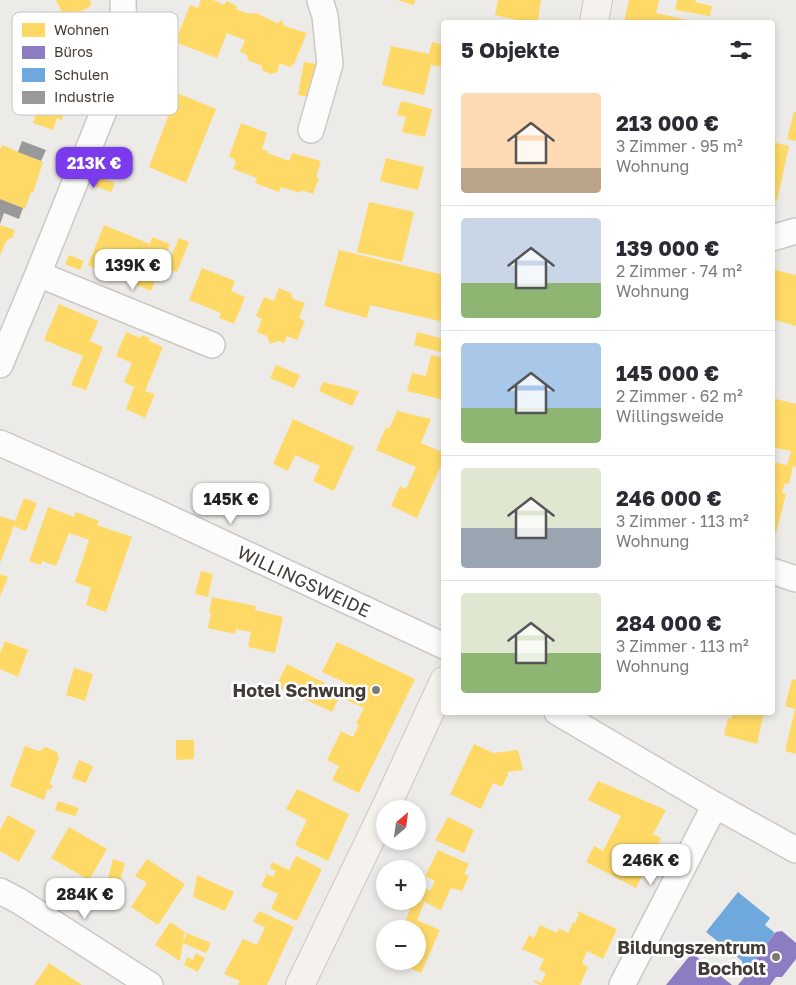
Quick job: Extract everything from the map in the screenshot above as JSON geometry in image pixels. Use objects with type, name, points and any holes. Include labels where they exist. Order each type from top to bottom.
[{"type":"street","points":[[311,130],[330,64],[326,16],[320,0]]},
{"type":"street","points":[[594,20],[598,0]]},
{"type":"street","points":[[0,365],[101,115]]},
{"type":"street","points":[[775,237],[796,231]]},
{"type":"street","points":[[38,274],[212,345]]},
{"type":"street","name":"WILLINGSWEIDE","points":[[0,443],[154,511],[441,645]]},
{"type":"street","points":[[775,572],[796,578]]},
{"type":"street","points":[[389,800],[441,688]]},
{"type":"street","points":[[562,715],[715,806],[796,850]]},
{"type":"street","points":[[622,985],[715,806]]},
{"type":"street","points":[[300,985],[376,828]]},
{"type":"street","points":[[0,891],[19,901],[150,985]]},
{"type":"building: Wohnen","points":[[56,0],[90,0],[90,7],[78,12],[62,12]]},
{"type":"building: Wohnen","points":[[201,0],[213,0],[224,5],[226,1],[237,6],[236,9],[249,14],[256,13],[277,23],[282,20],[284,26],[307,33],[294,64],[289,67],[280,63],[277,72],[271,74],[263,71],[261,65],[249,61],[246,54],[240,52],[245,40],[227,33],[217,58],[178,43],[178,35],[190,5],[198,8]]},
{"type":"building: Wohnen","points":[[397,0],[415,0],[414,5]]},
{"type":"building: Wohnen","points":[[498,0],[541,0],[538,20],[517,20],[495,15]]},
{"type":"building: Wohnen","points":[[629,0],[659,0],[656,13],[687,20],[624,20]]},
{"type":"building: Wohnen","points":[[677,0],[696,0],[695,2],[712,6],[710,16],[675,10]]},
{"type":"building: Wohnen","points":[[432,42],[441,44],[441,67],[431,65],[424,95],[382,85],[391,46],[429,54]]},
{"type":"building: Wohnen","points":[[304,62],[318,64],[312,97],[298,95]]},
{"type":"building: Wohnen","points":[[178,93],[216,109],[186,183],[149,167],[169,115],[178,115]]},
{"type":"building: Wohnen","points":[[401,101],[432,109],[425,137],[402,132],[406,117],[397,115]]},
{"type":"building: Wohnen","points":[[794,112],[796,112],[796,141],[787,139]]},
{"type":"building: Wohnen","points":[[36,115],[63,115],[62,120],[57,118],[53,130],[33,123]]},
{"type":"building: Wohnen","points":[[241,123],[267,133],[262,149],[268,151],[267,153],[289,161],[292,153],[321,161],[316,177],[319,178],[313,194],[301,190],[300,193],[281,187],[279,192],[255,183],[257,178],[233,169],[236,163],[234,159],[229,157]]},
{"type":"building: Wohnen","points":[[775,143],[789,146],[777,201],[775,201]]},
{"type":"building: Wohnen","points":[[2,145],[43,162],[33,193],[31,192],[25,209],[0,199],[0,150]]},
{"type":"building: Wohnen","points":[[386,158],[424,167],[418,190],[380,181]]},
{"type":"building: Wohnen","points":[[96,176],[115,183],[111,192],[92,185]]},
{"type":"building: Wohnen","points":[[369,202],[414,212],[402,262],[357,252]]},
{"type":"building: Wohnen","points":[[0,225],[15,230],[13,237],[6,241],[0,256]]},
{"type":"building: Wohnen","points":[[104,225],[150,244],[152,237],[170,244],[151,291],[132,283],[131,279],[122,275],[108,270],[106,273],[88,265]]},
{"type":"building: Wohnen","points":[[179,238],[189,242],[177,272],[166,268]]},
{"type":"building: Wohnen","points":[[339,250],[441,274],[441,321],[370,305],[367,318],[324,306]]},
{"type":"building: Wohnen","points":[[69,255],[84,261],[80,270],[65,264]]},
{"type":"building: Wohnen","points":[[202,268],[235,281],[231,291],[245,297],[234,324],[219,318],[221,313],[189,300]]},
{"type":"building: Wohnen","points":[[775,270],[796,275],[796,326],[775,320]]},
{"type":"building: Wohnen","points":[[279,288],[291,293],[293,299],[305,303],[299,318],[305,321],[297,340],[287,336],[284,343],[278,341],[270,344],[267,336],[257,332],[262,319],[256,316],[264,297],[274,301]]},
{"type":"building: Wohnen","points":[[59,304],[98,321],[90,341],[103,347],[86,390],[71,385],[83,356],[44,340]]},
{"type":"building: Wohnen","points":[[126,332],[140,338],[142,335],[150,338],[149,341],[163,347],[145,391],[155,394],[145,418],[126,409],[134,387],[124,382],[132,363],[116,356]]},
{"type":"building: Wohnen","points":[[417,332],[441,338],[441,352],[414,345]]},
{"type":"building: Wohnen","points":[[431,355],[441,357],[441,399],[407,391],[412,373],[426,376]]},
{"type":"building: Wohnen","points":[[276,365],[300,375],[294,388],[270,378]]},
{"type":"building: Wohnen","points":[[323,382],[359,391],[352,406],[319,391]]},
{"type":"building: Wohnen","points":[[775,399],[796,404],[796,467],[793,466],[789,484],[785,483],[782,493],[786,494],[776,533],[775,463],[787,465],[791,451],[775,448]]},
{"type":"building: Wohnen","points":[[397,411],[431,419],[421,443],[441,452],[441,466],[417,518],[391,506],[400,486],[406,489],[416,467],[376,450],[386,427],[389,429]]},
{"type":"building: Wohnen","points":[[293,419],[354,447],[334,491],[313,481],[320,466],[295,455],[288,471],[273,464]]},
{"type":"building: Wohnen","points":[[24,498],[37,503],[26,531],[14,526],[0,563],[0,516],[15,521]]},
{"type":"building: Wohnen","points":[[48,507],[74,517],[76,512],[99,521],[97,525],[132,537],[106,612],[86,605],[91,588],[75,582],[89,540],[69,533],[56,566],[42,561],[41,565],[29,561]]},
{"type":"building: Wohnen","points":[[201,571],[213,574],[208,597],[195,594]]},
{"type":"building: Wohnen","points":[[0,574],[8,577],[0,597]]},
{"type":"building: Wohnen","points":[[212,597],[256,606],[255,610],[283,617],[275,653],[248,647],[251,632],[236,629],[235,634],[208,628]]},
{"type":"building: Wohnen","points":[[5,641],[28,650],[18,677],[0,669],[0,653]]},
{"type":"building: Wohnen","name":"Hotel Schwung","points":[[337,642],[415,679],[359,793],[332,780],[339,766],[327,760],[341,731],[353,737],[359,725],[356,724],[364,708],[340,697],[346,683],[322,672]]},
{"type":"building: Wohnen","points":[[287,664],[325,683],[321,692],[338,700],[332,712],[276,686]]},
{"type":"building: Wohnen","points":[[74,668],[93,674],[85,701],[66,695]]},
{"type":"building: Wohnen","points":[[792,679],[796,680],[796,754],[785,751],[795,709],[785,706]]},
{"type":"building: Wohnen","points":[[732,715],[763,715],[757,744],[724,735],[728,718],[731,719]]},
{"type":"building: Wohnen","points":[[176,740],[194,740],[194,759],[176,760]]},
{"type":"building: Wohnen","points":[[474,744],[493,753],[518,750],[523,770],[507,772],[508,775],[502,787],[493,783],[481,809],[450,794]]},
{"type":"building: Wohnen","points":[[25,746],[39,751],[46,747],[57,752],[59,758],[50,783],[53,787],[47,790],[44,800],[10,786]]},
{"type":"building: Wohnen","points":[[79,760],[93,766],[86,783],[72,778]]},
{"type":"building: Wohnen","points":[[598,781],[666,810],[653,834],[661,838],[636,888],[586,862],[594,846],[603,851],[621,816],[588,800]]},
{"type":"building: Wohnen","points":[[297,789],[349,814],[328,861],[295,845],[307,820],[286,809]]},
{"type":"building: Wohnen","points":[[58,801],[79,808],[75,816],[55,810]]},
{"type":"building: Wohnen","points":[[8,815],[36,831],[19,862],[0,851],[0,830]]},
{"type":"building: Wohnen","points":[[448,817],[474,830],[464,853],[435,840]]},
{"type":"building: Wohnen","points":[[69,827],[107,849],[89,880],[51,858]]},
{"type":"building: Wohnen","points":[[438,850],[469,864],[464,874],[469,876],[462,891],[451,888],[441,910],[426,903],[426,889],[430,891],[435,881],[426,876]]},
{"type":"building: Wohnen","points":[[296,856],[322,869],[297,921],[271,909],[278,894],[261,886],[267,874],[273,877],[276,871],[270,868],[272,862],[289,870]]},
{"type":"building: Wohnen","points":[[113,859],[125,863],[119,885],[107,882]]},
{"type":"building: Wohnen","points":[[147,859],[185,884],[158,925],[131,907],[147,883],[135,876]]},
{"type":"building: Wohnen","points":[[197,875],[234,892],[225,911],[193,897]]},
{"type":"building: Wohnen","points":[[410,910],[421,910],[417,920],[406,920]]},
{"type":"building: Wohnen","points":[[259,911],[294,927],[267,985],[238,985],[240,981],[224,974],[243,939],[257,945],[265,927],[253,922]]},
{"type":"building: Wohnen","points":[[578,911],[617,929],[603,959],[587,951],[582,963],[588,967],[580,985],[540,985],[534,982],[534,980],[541,983],[546,973],[539,970],[544,959],[522,949],[529,935],[534,938],[540,925],[557,933],[559,928],[568,933],[573,922],[575,923],[579,914],[577,913]]},
{"type":"building: Wohnen","points":[[170,922],[185,932],[180,961],[155,945]]},
{"type":"building: Wohnen","points":[[426,924],[440,930],[426,962]]},
{"type":"building: Wohnen","points":[[187,933],[211,943],[206,953],[183,943]]},
{"type":"building: Wohnen","points":[[196,953],[205,958],[198,972],[184,965],[187,957],[193,960]]},
{"type":"building: Wohnen","points":[[49,963],[82,985],[34,985]]},
{"type":"building: Büros","name":"Bildungszentrum Bocholt","points":[[782,931],[796,943],[796,959],[782,977],[776,977],[770,985],[738,985],[757,962],[756,956],[776,932]]},
{"type":"building: Büros","name":"Bildungszentrum Bocholt","points":[[692,953],[732,985],[666,985]]},
{"type":"building: Schulen","points":[[738,892],[770,918],[765,925],[775,933],[756,956],[757,962],[744,978],[742,961],[706,932]]},
{"type":"building: Industrie","points":[[22,141],[46,150],[41,161],[18,152]]},
{"type":"building: Industrie","points":[[0,199],[23,208],[19,219],[4,213],[0,224]]},
{"type":"place","name":"Hotel Schwung","points":[[376,690]]},
{"type":"place","name":"Bildungszentrum Bocholt","points":[[776,957]]}]
